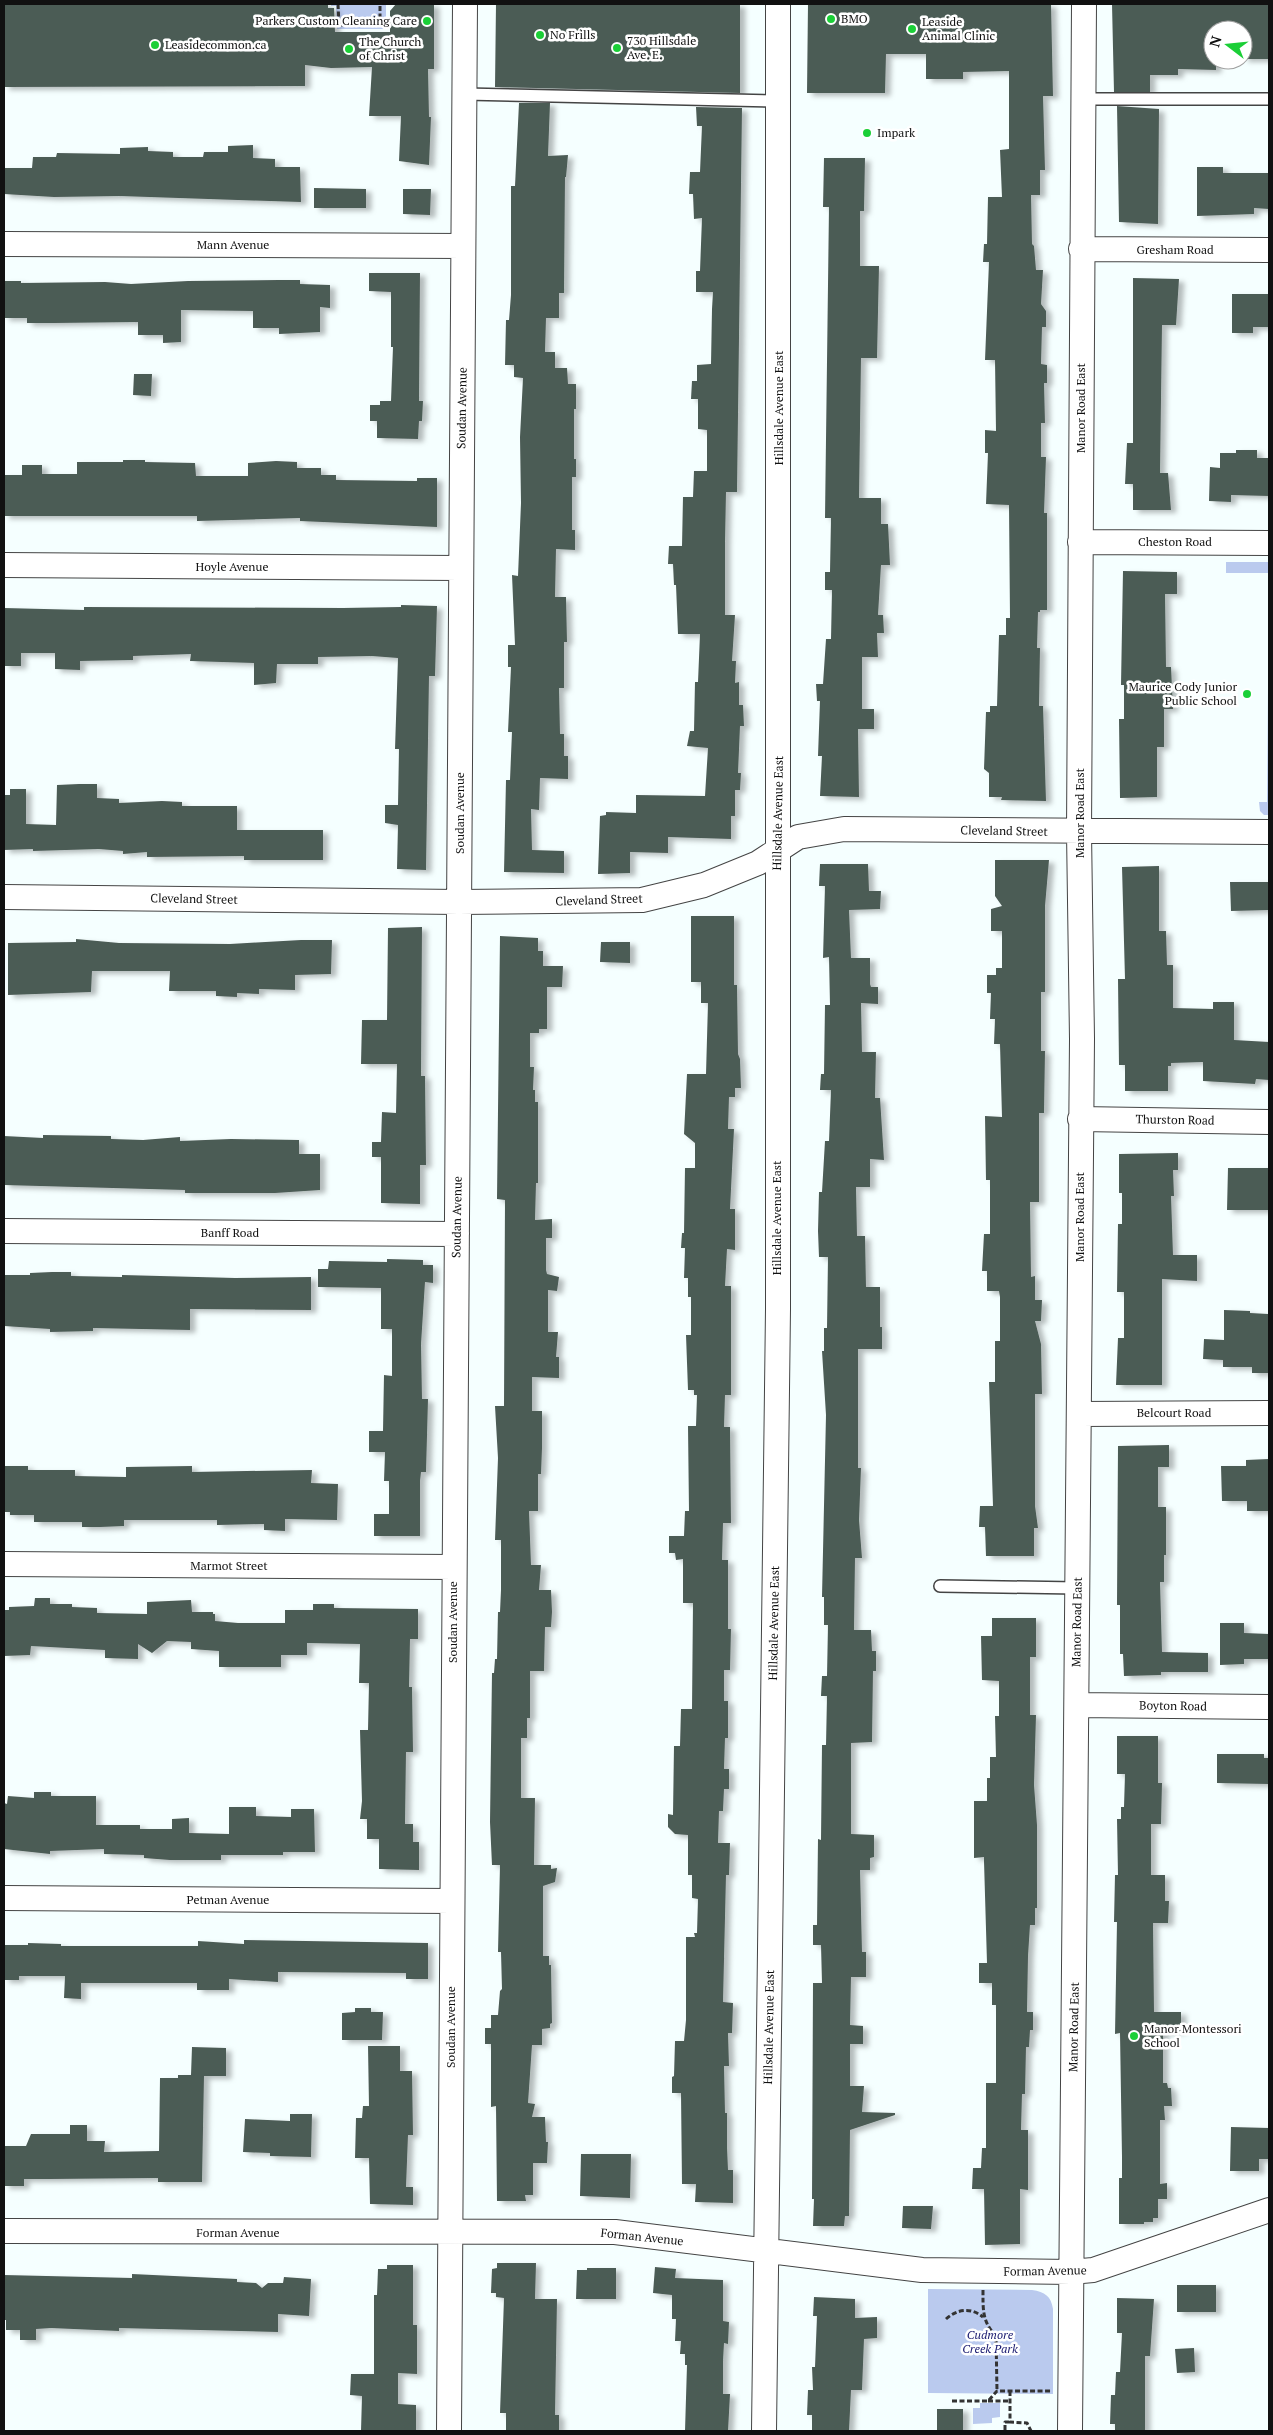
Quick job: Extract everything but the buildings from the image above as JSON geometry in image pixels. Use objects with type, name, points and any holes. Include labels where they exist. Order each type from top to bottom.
[{"type":"street","name":"Soudan Avenue","points":[[449,2431],[460,568],[465,94],[464,4]]},
{"type":"street","name":"Hillsdale Avenue East","points":[[764,2431],[778,1309],[780,579],[778,4]]},
{"type":"street","name":"Manor Road East","points":[[1070,2431],[1082,1039],[1079,832],[1081,249],[1084,4]]},
{"type":"street","name":"Mann Avenue","points":[[4,244],[463,246]]},
{"type":"street","name":"Gresham Road","points":[[1081,249],[1269,250]]},
{"type":"street","name":"Cheston Road","points":[[1080,542],[1269,543]]},
{"type":"street","name":"Hoyle Avenue","points":[[4,565],[460,568]]},
{"type":"street","name":"Cleveland Street","points":[[4,897],[459,902],[642,900],[704,885],[758,863],[798,837],[844,829],[1269,832]]},
{"type":"street","name":"Thurston Road","points":[[1080,1119],[1269,1122]]},
{"type":"street","name":"Banff Road","points":[[4,1231],[457,1234]]},
{"type":"street","name":"Belcourt Road","points":[[1079,1414],[1269,1414]]},
{"type":"street","name":"Marmot Street","points":[[4,1564],[454,1567]]},
{"type":"street","name":"Boyton Road","points":[[1077,1705],[1269,1707]]},
{"type":"street","name":"Petman Avenue","points":[[4,1898],[452,1901]]},
{"type":"street","name":"Forman Avenue","points":[[4,2231],[450,2234],[615,2232],[922,2270],[1071,2272],[1093,2270],[1269,2210]]},
{"type":"lane","points":[[465,94],[778,101]]},
{"type":"lane","points":[[1082,99],[1269,99]]},
{"type":"lane","points":[[940,1586],[1077,1588]]},
{"type":"path","points":[[338,4],[339,24],[380,24],[380,4]]},
{"type":"path","points":[[983,2317],[984,2287]]},
{"type":"path","points":[[946,2319],[960,2310],[977,2312],[983,2317],[988,2328],[996,2336],[997,2392]]},
{"type":"path","points":[[1010,2391],[1010,2422]]},
{"type":"path","points":[[988,2401],[997,2392],[1056,2391]]},
{"type":"path","points":[[952,2401],[1010,2400]]},
{"type":"path","points":[[1005,2430],[1005,2422],[1010,2422],[1027,2423],[1031,2431]]},
{"type":"green space","points":[[331,4],[386,4],[386,29],[337,29],[336,6],[331,6]]},
{"type":"green space","points":[[1226,562],[1269,562],[1269,573],[1226,573]]},
{"type":"green space","points":[[1269,573],[1269,815],[1264,815],[1260,811],[1259,802],[1267,802]]},
{"type":"green space","name":"Cudmore Creek Park","points":[[928,2289],[1032,2290],[1047,2295],[1053,2309],[1053,2394],[928,2393]]},
{"type":"green space","points":[[980,2403],[1000,2403],[1000,2417],[992,2418],[992,2423],[973,2424],[973,2408],[980,2408]]},
{"type":"place","name":"BMO","points":[[831,19]]},
{"type":"place","name":"Parkers Custom Cleaning Care","points":[[427,21]]},
{"type":"place","name":"Leaside Animal Clinic","points":[[912,29]]},
{"type":"place","name":"No Frills","points":[[540,35]]},
{"type":"place","name":"Leasidecommon.ca","points":[[155,45]]},
{"type":"place","name":"730 Hillsdale Ave. E.","points":[[617,48]]},
{"type":"place","name":"The Church of Christ","points":[[349,49]]},
{"type":"place","name":"Impark","points":[[867,133]]},
{"type":"place","name":"Maurice Cody Junior Public School","points":[[1247,694]]},
{"type":"place","name":"Manor Montessori School","points":[[1134,2036]]}]
